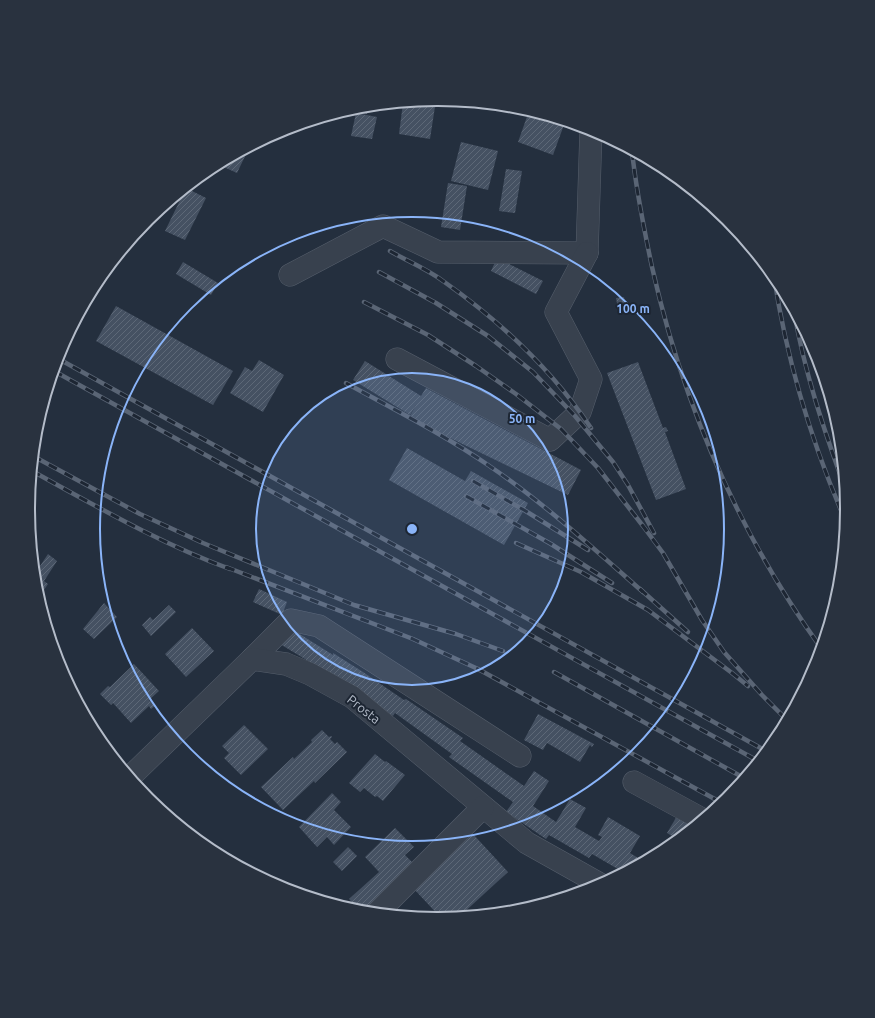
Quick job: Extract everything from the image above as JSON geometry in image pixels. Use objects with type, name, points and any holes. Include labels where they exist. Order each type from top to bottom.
[{"type":"street","points":[[397,359],[550,440],[580,412],[592,379],[556,312],[587,254],[591,137]]},
{"type":"street","points":[[290,275],[383,226],[438,252],[587,254]]},
{"type":"street","points":[[134,773],[291,620],[319,626],[520,756]]},
{"type":"street","name":"Prosta","points":[[252,659],[286,664],[310,674],[352,697],[527,843],[593,880]]},
{"type":"street","points":[[634,782],[697,816]]},
{"type":"street","points":[[382,907],[483,807]]},
{"type":"building","points":[[435,106],[430,139],[399,134],[402,108]]},
{"type":"building","points":[[360,114],[377,117],[372,139],[351,136],[356,115]]},
{"type":"building","points":[[527,117],[563,127],[553,155],[518,142]]},
{"type":"building","points":[[461,142],[498,151],[488,190],[451,181]]},
{"type":"building","points":[[246,155],[237,173],[224,167]]},
{"type":"building","points":[[506,169],[522,171],[515,213],[499,211]]},
{"type":"building","points":[[448,183],[467,186],[460,230],[441,227]]},
{"type":"building","points":[[191,191],[206,198],[185,240],[165,231],[181,199]]},
{"type":"building","points":[[497,258],[543,281],[536,294],[491,271]]},
{"type":"building","points":[[183,262],[218,283],[211,295],[176,274]]},
{"type":"building","points":[[624,297],[626,307],[618,309],[616,298]]},
{"type":"building","points":[[116,306],[233,371],[213,405],[96,341]]},
{"type":"building","points":[[259,360],[284,375],[263,412],[230,393],[245,367],[252,371]]},
{"type":"building","points":[[365,361],[421,396],[426,388],[581,470],[568,495],[409,418],[417,403],[410,415],[353,380]]},
{"type":"building","points":[[638,362],[663,428],[666,427],[668,431],[665,432],[686,489],[656,500],[607,373]]},
{"type":"building","points":[[407,448],[465,481],[471,471],[528,503],[504,545],[389,480]]},
{"type":"building","points":[[48,554],[57,561],[44,581],[48,584],[44,591],[43,588],[39,567]]},
{"type":"building","points":[[259,589],[287,602],[282,615],[253,602]]},
{"type":"building","points":[[104,603],[117,617],[94,639],[83,629]]},
{"type":"building","points":[[169,605],[176,612],[151,636],[142,625],[150,617],[153,620]]},
{"type":"building","points":[[192,628],[214,651],[186,677],[165,654]]},
{"type":"building","points":[[290,628],[333,655],[333,653],[404,700],[406,699],[463,738],[460,741],[524,786],[534,771],[549,781],[533,806],[556,822],[570,799],[586,808],[575,827],[599,841],[602,837],[598,835],[608,817],[640,836],[630,853],[639,858],[618,869],[592,854],[589,858],[549,835],[546,839],[506,812],[513,802],[449,757],[452,754],[395,713],[393,716],[361,693],[280,644]]},
{"type":"building","points":[[134,664],[159,691],[149,700],[155,706],[151,709],[149,706],[131,723],[113,703],[111,705],[100,694],[108,686],[110,687]]},
{"type":"building","points":[[538,714],[594,744],[592,747],[590,745],[580,762],[547,743],[543,750],[524,740]]},
{"type":"building","points":[[244,725],[268,749],[241,775],[224,758],[229,753],[222,746]]},
{"type":"building","points":[[322,730],[329,737],[332,737],[330,739],[335,744],[337,742],[347,752],[315,783],[314,781],[283,810],[261,787],[293,757],[294,759]]},
{"type":"building","points":[[375,754],[405,775],[383,801],[377,796],[375,797],[364,788],[360,792],[349,783]]},
{"type":"building","points":[[332,793],[341,802],[334,810],[351,827],[334,845],[327,837],[317,847],[299,827]]},
{"type":"building","points":[[677,816],[689,823],[672,836],[667,833]]},
{"type":"building","points":[[395,828],[414,847],[405,855],[415,865],[371,906],[359,904],[352,902],[349,899],[379,872],[365,857]]},
{"type":"building","points":[[473,834],[508,872],[466,911],[435,912],[414,889]]},
{"type":"building","points":[[348,847],[357,856],[342,871],[333,862]]},
{"type":"railway","points":[[633,157],[643,224],[652,267],[665,318],[697,418],[717,466],[764,560],[791,605],[817,643]]},
{"type":"railway","points":[[390,251],[437,277],[464,296],[505,330],[559,386],[591,428]]},
{"type":"railway","points":[[379,272],[436,303],[488,336],[533,372],[575,416],[613,462],[628,485],[654,533]]},
{"type":"railway","points":[[776,292],[786,340],[802,402],[822,463],[840,507]]},
{"type":"railway","points":[[364,302],[428,335],[516,394],[561,429],[598,468],[663,553],[702,620],[724,652],[783,716]]},
{"type":"railway","points":[[797,330],[815,400],[838,467]]},
{"type":"railway","points":[[63,362],[761,748]]},
{"type":"railway","points":[[59,374],[753,758]]},
{"type":"railway","points":[[346,383],[436,432],[488,465],[548,510],[587,542],[643,592]]},
{"type":"railway","points":[[38,459],[140,514],[203,543],[354,605],[456,634],[503,651]]},
{"type":"railway","points":[[37,474],[154,536],[230,569]]},
{"type":"railway","points":[[473,481],[524,510],[588,550]]},
{"type":"railway","points":[[466,496],[551,544],[612,583]]},
{"type":"railway","points":[[516,543],[581,572],[648,610],[748,686]]},
{"type":"railway","points":[[226,567],[413,639],[478,669],[716,800]]},
{"type":"railway","points":[[640,589],[688,632]]},
{"type":"railway","points":[[554,672],[739,775]]}]
